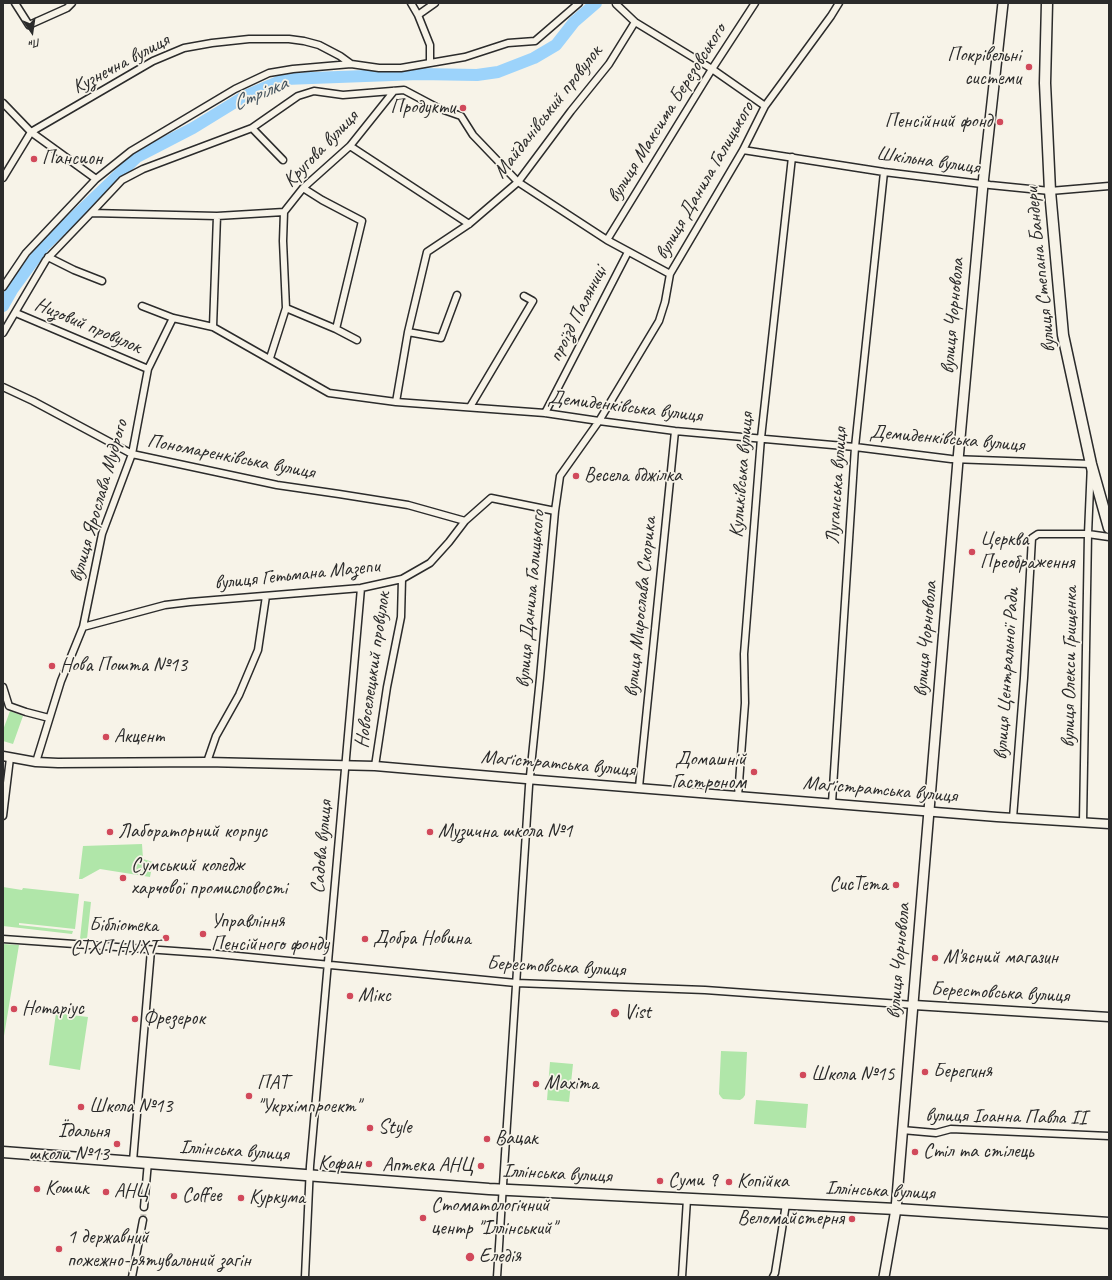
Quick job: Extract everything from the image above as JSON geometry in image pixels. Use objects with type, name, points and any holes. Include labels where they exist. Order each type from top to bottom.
[{"type":"main road","name":"вулиця Чорновола","points":[[884,1277],[896,1209],[982,184],[1003,3]]},
{"type":"main road","name":"вулиця Степана Бандери","points":[[1047,3],[1045,83],[1050,191],[1063,335],[1092,464],[1109,528]]},
{"type":"main road","name":"Іллінська вулиця","points":[[3,1152],[309,1174],[502,1190],[896,1209],[1109,1223]]},
{"type":"street","points":[[15,3],[29,25],[67,8],[72,3]]},
{"type":"street","points":[[411,3],[418,15],[430,45],[430,63]]},
{"type":"street","points":[[418,15],[435,3]]},
{"type":"street","points":[[3,287],[26,253],[96,179],[131,151],[235,89],[269,73],[293,69],[351,64],[379,68],[401,68],[465,57],[508,43],[535,41],[579,3]]},
{"type":"street","name":"вулиця Максима Березовського","points":[[607,240],[754,3]]},
{"type":"street","name":"вулиця Данила Галицького","points":[[496,1277],[530,779],[555,511],[560,476],[600,421],[659,321],[665,302],[670,274],[743,150],[765,106],[839,3]]},
{"type":"street","points":[[616,4],[635,22],[712,69],[765,106]]},
{"type":"street","name":"Майданівський провулок","points":[[396,402],[408,332],[427,252],[470,224],[518,182],[571,110],[609,64],[635,22]]},
{"type":"street","name":"Кузнечна вулиця","points":[[3,178],[30,132],[153,61],[184,48],[212,43],[249,40],[296,40],[319,45],[340,56],[351,64]]},
{"type":"street","points":[[394,91],[404,90],[438,108],[461,116],[473,135],[518,182],[607,240],[670,274]]},
{"type":"street","name":"Кругова вулиця","points":[[3,333],[48,257],[122,180],[143,169],[252,128],[298,96],[314,91],[343,95],[394,91]]},
{"type":"street","name":"Кругова вулиця","points":[[91,213],[217,216],[284,212],[303,188],[350,146],[394,91]]},
{"type":"street","points":[[3,103],[30,132],[96,179]]},
{"type":"street","points":[[252,128],[283,160]]},
{"type":"street","points":[[350,146],[470,224]]},
{"type":"street","name":"Шкільна вулиця","points":[[743,150],[884,172],[1050,191],[1109,186]]},
{"type":"street","name":"Куликівська вулиця","points":[[738,796],[745,703],[744,654],[761,438],[792,157]]},
{"type":"street","name":"Луганська вулиця","points":[[832,803],[855,447],[884,172]]},
{"type":"street","points":[[303,188],[362,221],[336,329]]},
{"type":"street","points":[[270,358],[286,308],[283,241],[284,212]]},
{"type":"street","points":[[213,327],[217,216]]},
{"type":"street","name":"проїзд Паляниці","points":[[545,413],[628,252]]},
{"type":"street","points":[[48,257],[74,270],[102,280]]},
{"type":"street","points":[[408,332],[441,338],[457,294]]},
{"type":"street","points":[[470,406],[533,301],[524,296]]},
{"type":"street","name":"Демиденківська вулиця","points":[[142,306],[173,318],[213,327],[329,392],[396,402],[470,406],[545,413],[675,431],[855,447],[958,460],[1092,464]]},
{"type":"street","points":[[286,308],[336,329],[357,340]]},
{"type":"street","name":"Низовий провулок","points":[[16,313],[148,369]]},
{"type":"street","name":"вулиця Ярослава Мудрого","points":[[36,762],[61,681],[83,627],[102,534],[132,454],[148,369],[173,318]]},
{"type":"street","name":"Пономаренківська вулиця","points":[[3,387],[33,401],[132,454],[277,485],[408,505],[465,521]]},
{"type":"street","name":"вулиця Мирослава Скорика","points":[[639,787],[675,431]]},
{"type":"street","name":"вулиця Олекси Грищенка","points":[[1083,822],[1088,534],[1092,464]]},
{"type":"street","name":"вулиця Гетьмана Мазепи","points":[[83,627],[165,605],[361,588],[402,578],[430,563],[465,521],[490,498],[555,511]]},
{"type":"street","name":"вулиця Центральної Ради","points":[[1013,818],[1024,678],[1032,538],[1038,534],[1088,534],[1109,537]]},
{"type":"street","name":"Новоселецький провулок","points":[[375,766],[387,687],[401,617],[402,578]]},
{"type":"street","name":"Садова вулиця","points":[[305,1277],[309,1174],[361,588]]},
{"type":"street","points":[[207,762],[216,736],[239,696],[258,650],[266,596]]},
{"type":"street","points":[[3,687],[9,706],[49,718]]},
{"type":"street","points":[[3,816],[6,757]]},
{"type":"street","name":"Маґістратська вулиця","points":[[6,757],[36,762],[207,762],[375,766],[1013,818],[1109,824]]},
{"type":"street","name":"Берестовська вулиця","points":[[3,939],[217,954],[516,983],[705,990],[1109,1017]]},
{"type":"street","points":[[133,1161],[151,950]]},
{"type":"street","name":"вулиця Іоанна Павла II","points":[[902,1130],[936,1133],[951,1128],[1109,1136]]},
{"type":"street","points":[[144,1207],[148,1162]]},
{"type":"street","points":[[682,1277],[687,1200]]},
{"type":"street","points":[[773,1277],[775,1273],[786,1204]]},
{"type":"street","points":[[132,1277],[143,1220]]},
{"type":"green space","points":[[10,711],[23,716],[13,744],[3,741],[3,730]]},
{"type":"green space","points":[[142,844],[143,859],[153,862],[150,877],[100,869],[82,879],[79,879],[83,846]]},
{"type":"green space","points":[[3,887],[22,890],[23,888],[79,894],[75,929],[19,923],[19,925],[73,931],[72,934],[3,926]]},
{"type":"green space","points":[[84,901],[91,902],[87,939],[80,939]]},
{"type":"green space","points":[[3,944],[19,945],[3,1042]]},
{"type":"green space","points":[[56,1013],[88,1017],[80,1070],[49,1065]]},
{"type":"green space","points":[[721,1051],[747,1052],[745,1095],[740,1100],[723,1099],[719,1094]]},
{"type":"green space","points":[[550,1062],[573,1064],[569,1102],[547,1100]]},
{"type":"green space","points":[[756,1100],[808,1104],[806,1128],[754,1124]]},
{"type":"waterway","name":"Стрілка","points":[[3,306],[12,290],[44,246],[137,157],[193,128],[245,96],[285,79],[419,74],[477,75],[498,72],[534,58],[556,45],[574,22],[596,3]]},
{"type":"tunnel","points":[[143,1220],[144,1207]]},
{"type":"place","name":"Покрівельні системи","points":[[1029,67]]},
{"type":"place","name":"Продукти","points":[[463,108]]},
{"type":"place","name":"Пенсійний фонд","points":[[1000,122]]},
{"type":"place","name":"Пансион","points":[[34,159]]},
{"type":"place","name":"Весела бджілка","points":[[576,476]]},
{"type":"place","name":"Церква Преображення","points":[[972,552]]},
{"type":"place","name":"Нова Пошта №13","points":[[52,666]]},
{"type":"place","name":"Акцент","points":[[106,737]]},
{"type":"place","name":"Домашній Гастроном","points":[[754,772]]},
{"type":"place","name":"Лабораторний корпус","points":[[110,832]]},
{"type":"place","name":"Музична школа №1","points":[[430,832]]},
{"type":"place","name":"Сумський коледж харчової промисловості","points":[[123,878]]},
{"type":"place","name":"CucTema","points":[[896,885]]},
{"type":"place","name":"Управління Пенсійного фонду","points":[[203,934]]},
{"type":"place","name":"Бібліотека СТХП НУХТ","points":[[166,938]]},
{"type":"place","name":"Добра Новина","points":[[365,939]]},
{"type":"place","name":"М'ясний магазин","points":[[935,958]]},
{"type":"place","name":"Мікс","points":[[350,996]]},
{"type":"place","name":"Нотаріус","points":[[14,1009]]},
{"type":"place","name":"Vist","points":[[615,1013]]},
{"type":"place","name":"Фрезерок","points":[[135,1019]]},
{"type":"place","name":"Берегиня","points":[[925,1072]]},
{"type":"place","name":"Школа №15","points":[[803,1075]]},
{"type":"place","name":"Maxima","points":[[536,1084]]},
{"type":"place","name":"ПАТ \"Укрхімпроект\"","points":[[249,1096]]},
{"type":"place","name":"Школа №13","points":[[81,1107]]},
{"type":"place","name":"Style","points":[[370,1128]]},
{"type":"place","name":"Вацак","points":[[487,1139]]},
{"type":"place","name":"Їдальня школи №13","points":[[117,1144]]},
{"type":"place","name":"Стіл та стілець","points":[[915,1152]]},
{"type":"place","name":"Кофан","points":[[369,1164]]},
{"type":"place","name":"Аптека АНЦ","points":[[481,1166]]},
{"type":"place","name":"Суми 9","points":[[660,1181]]},
{"type":"place","name":"Копійка","points":[[729,1182]]},
{"type":"place","name":"Кошик","points":[[37,1189]]},
{"type":"place","name":"АНЦ","points":[[106,1192]]},
{"type":"place","name":"Coffee","points":[[174,1196]]},
{"type":"place","name":"Куркума","points":[[241,1198]]},
{"type":"place","name":"Стоматологічний центр \"Іллінський\"","points":[[423,1218]]},
{"type":"place","name":"Веломайстерня","points":[[852,1219]]},
{"type":"place","name":"1 державний пожежно-рятувальний загін","points":[[59,1249]]},
{"type":"place","name":"Еледія","points":[[470,1257]]}]
